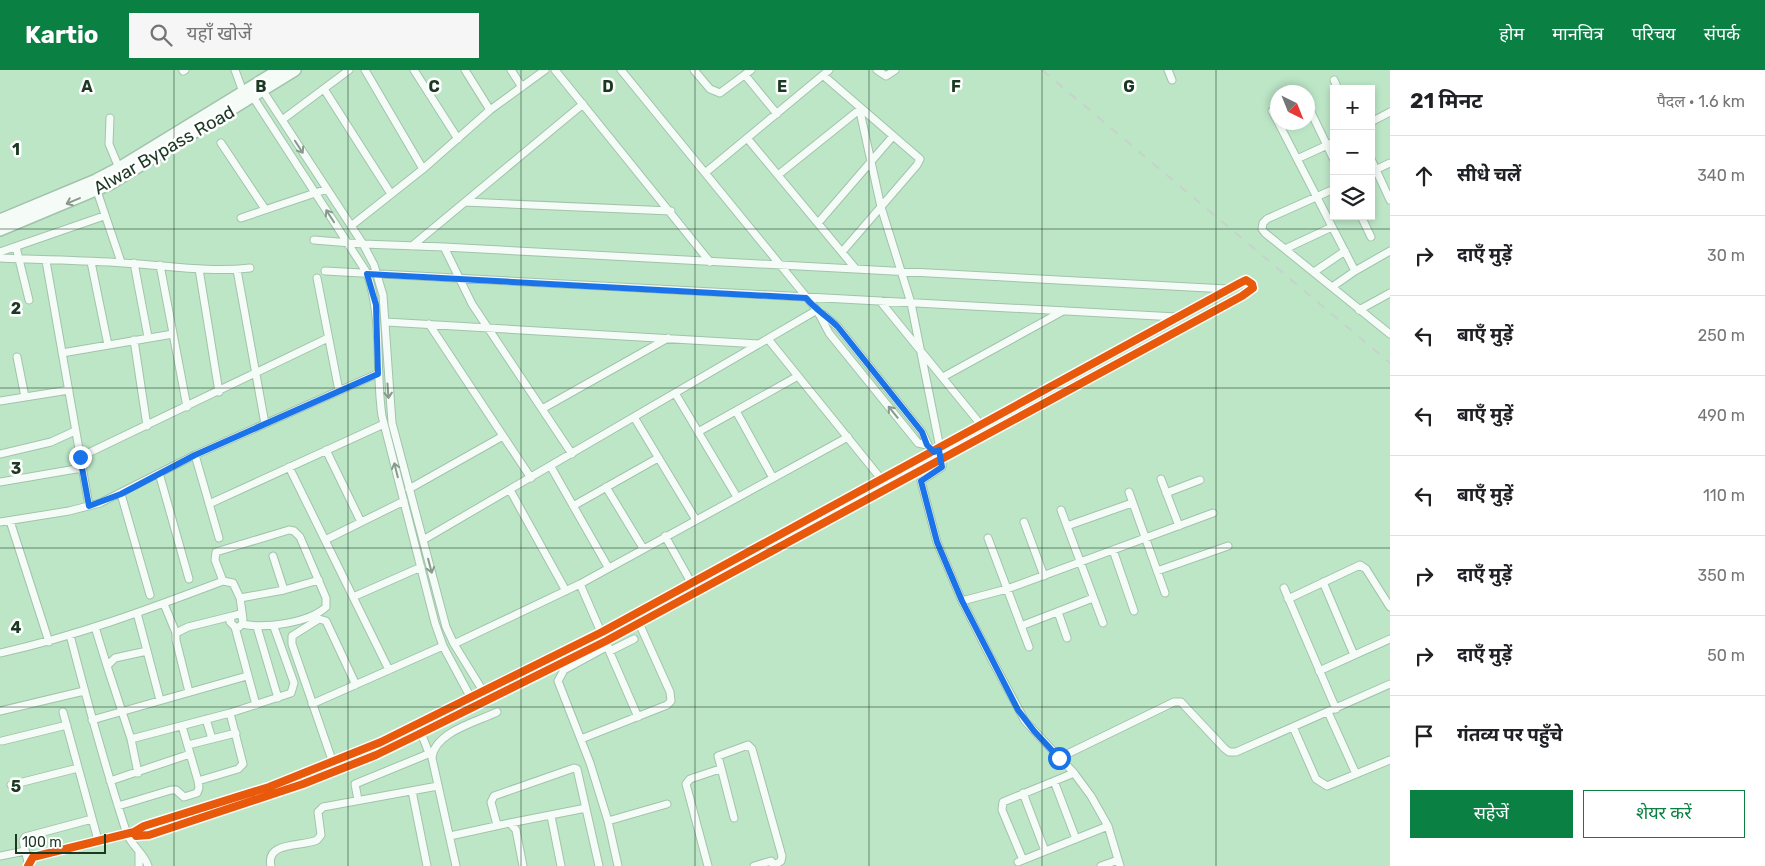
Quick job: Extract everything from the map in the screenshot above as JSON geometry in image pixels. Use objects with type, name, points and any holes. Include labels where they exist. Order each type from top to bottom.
[{"type":"main road","name":"Alwar Bypass Road","points":[[0,230],[97,191],[123,177],[253,94],[279,70]]},
{"type":"main road","name":"Alwar Bypass Road","points":[[0,220],[96,180],[295,70]]},
{"type":"street","points":[[236,70],[367,274],[376,305],[378,374],[384,424],[443,646],[471,698]]},
{"type":"street","points":[[282,120],[349,70]]},
{"type":"street","points":[[365,70],[423,169]]},
{"type":"street","points":[[414,70],[458,139]]},
{"type":"street","points":[[465,70],[490,110]]},
{"type":"street","points":[[511,70],[522,87]]},
{"type":"street","points":[[351,226],[423,169],[490,110],[545,70]]},
{"type":"street","points":[[555,70],[710,262]]},
{"type":"street","points":[[621,70],[818,312],[829,333],[918,443],[927,445],[942,458],[942,467],[921,481]]},
{"type":"street","points":[[694,70],[715,93],[726,90],[748,72],[777,114]]},
{"type":"street","points":[[877,70],[886,76],[895,70]]},
{"type":"street","points":[[1168,70],[1172,80]]},
{"type":"street","points":[[705,173],[826,73],[859,108],[920,159],[917,165],[842,252]]},
{"type":"street","points":[[1334,80],[1336,85]]},
{"type":"street","points":[[324,89],[391,194]]},
{"type":"street","points":[[253,94],[282,120],[363,244],[377,274],[383,294],[386,322],[388,387],[392,423],[442,613],[454,644],[483,691]]},
{"type":"street","points":[[412,246],[583,104]]},
{"type":"street","points":[[859,108],[881,207],[911,303],[921,351],[936,451]]},
{"type":"street","points":[[778,175],[859,108]]},
{"type":"street","points":[[1375,120],[1390,112]]},
{"type":"street","points":[[110,118],[108,144],[119,168]]},
{"type":"street","points":[[1315,121],[1330,152]]},
{"type":"street","points":[[1282,130],[1355,271]]},
{"type":"street","points":[[818,223],[893,136]]},
{"type":"street","points":[[747,138],[855,268]]},
{"type":"street","points":[[221,144],[265,210]]},
{"type":"street","points":[[1297,159],[1330,144]]},
{"type":"street","points":[[1375,170],[1390,163]]},
{"type":"street","points":[[1375,172],[1390,200]]},
{"type":"street","points":[[241,218],[326,189]]},
{"type":"street","points":[[1330,190],[1264,223],[1262,228],[1265,233],[1390,334]]},
{"type":"street","points":[[97,191],[121,262]]},
{"type":"street","points":[[465,202],[670,211]]},
{"type":"street","points":[[0,252],[104,216]]},
{"type":"street","points":[[1363,220],[1371,237]]},
{"type":"street","points":[[1285,249],[1332,227]]},
{"type":"street","points":[[314,240],[1228,289]]},
{"type":"street","points":[[16,247],[21,259],[20,268],[29,300]]},
{"type":"street","points":[[444,247],[459,279],[487,328],[572,454]]},
{"type":"street","points":[[1314,272],[1345,251]]},
{"type":"street","points":[[1332,287],[1390,251]]},
{"type":"street","points":[[0,258],[121,262],[199,269],[237,270],[250,268]]},
{"type":"street","points":[[46,261],[89,506]]},
{"type":"street","points":[[91,262],[108,345]]},
{"type":"street","points":[[134,264],[148,338]]},
{"type":"street","points":[[160,266],[187,407]]},
{"type":"street","points":[[199,269],[219,392]]},
{"type":"street","points":[[237,270],[265,424]]},
{"type":"street","points":[[326,271],[1176,317]]},
{"type":"street","points":[[317,278],[339,391]]},
{"type":"street","points":[[92,819],[30,835],[23,841],[28,864],[40,855],[130,833],[144,826],[254,792],[332,763],[381,742],[602,632],[982,426],[1176,317],[1246,280],[1250,281],[1253,288],[639,623],[608,646],[564,670],[558,681]]},
{"type":"street","points":[[1359,310],[1390,293]]},
{"type":"street","points":[[880,301],[982,426]]},
{"type":"street","points":[[942,377],[1063,311]]},
{"type":"street","points":[[423,540],[759,344],[818,312]]},
{"type":"street","points":[[386,322],[759,344]]},
{"type":"street","points":[[429,324],[531,478]]},
{"type":"street","points":[[62,353],[173,334]]},
{"type":"street","points":[[80,457],[219,392],[328,338]]},
{"type":"street","points":[[542,409],[668,338]]},
{"type":"street","points":[[768,339],[882,480]]},
{"type":"street","points":[[134,340],[147,426]]},
{"type":"street","points":[[17,357],[25,397]]},
{"type":"street","points":[[0,522],[89,506],[121,494],[195,455],[378,374]]},
{"type":"street","points":[[698,432],[798,376]]},
{"type":"street","points":[[0,401],[69,390]]},
{"type":"street","points":[[675,393],[737,497]]},
{"type":"street","points":[[736,411],[773,478]]},
{"type":"street","points":[[634,418],[696,520]]},
{"type":"street","points":[[209,504],[384,424]]},
{"type":"street","points":[[0,454],[51,442],[75,430]]},
{"type":"street","points":[[410,489],[503,436]]},
{"type":"street","points":[[454,644],[580,584],[848,437]]},
{"type":"street","points":[[326,450],[361,522]]},
{"type":"street","points":[[195,455],[219,538]]},
{"type":"street","points":[[573,506],[658,458]]},
{"type":"street","points":[[289,467],[389,670]]},
{"type":"street","points":[[551,467],[608,567]]},
{"type":"street","points":[[0,482],[82,468]]},
{"type":"street","points":[[916,472],[921,481],[937,542],[962,601],[1018,710],[1034,731],[1074,773],[1092,796],[1108,826],[1119,863],[1101,866]]},
{"type":"street","points":[[159,473],[189,579]]},
{"type":"street","points":[[1161,479],[1179,526]]},
{"type":"street","points":[[1166,493],[1200,480]]},
{"type":"street","points":[[606,487],[643,548]]},
{"type":"street","points":[[510,490],[566,591]]},
{"type":"street","points":[[1129,492],[1165,593]]},
{"type":"street","points":[[121,494],[150,595]]},
{"type":"street","points":[[325,540],[404,500]]},
{"type":"street","points":[[1067,526],[1132,503]]},
{"type":"street","points":[[1062,510],[1102,622]]},
{"type":"street","points":[[962,601],[1007,589],[1213,514]]},
{"type":"street","points":[[10,520],[48,642]]},
{"type":"street","points":[[1024,522],[1044,576]]},
{"type":"street","points":[[176,633],[188,627],[239,614],[243,621],[257,627],[274,627],[314,614],[326,608],[326,598],[300,537],[294,531],[289,530],[216,552],[215,560],[223,581]]},
{"type":"street","points":[[665,536],[692,584]]},
{"type":"street","points":[[988,538],[1029,647]]},
{"type":"street","points":[[1157,571],[1228,546]]},
{"type":"street","points":[[1113,550],[1134,611]]},
{"type":"street","points":[[273,556],[284,590]]},
{"type":"street","points":[[1288,599],[1356,566],[1363,566],[1390,607]]},
{"type":"street","points":[[352,597],[421,567]]},
{"type":"street","points":[[240,598],[284,590],[318,580]]},
{"type":"street","points":[[0,653],[48,642],[137,614],[223,581],[233,583],[240,598],[243,621]]},
{"type":"street","points":[[1323,582],[1354,655]]},
{"type":"street","points":[[580,584],[638,717]]},
{"type":"street","points":[[1284,588],[1336,709]]},
{"type":"street","points":[[1021,626],[1093,598]]},
{"type":"street","points":[[164,604],[176,633],[176,640],[189,692]]},
{"type":"street","points":[[1058,612],[1067,638]]},
{"type":"street","points":[[137,614],[160,700]]},
{"type":"street","points":[[232,616],[230,622],[235,627],[256,704]]},
{"type":"street","points":[[332,763],[291,640],[296,632],[319,619],[323,619],[356,685]]},
{"type":"street","points":[[235,627],[243,621]]},
{"type":"street","points":[[581,739],[667,705],[672,697],[639,623]]},
{"type":"street","points":[[95,627],[131,740],[138,773]]},
{"type":"street","points":[[257,627],[278,698]]},
{"type":"street","points":[[131,740],[230,713],[291,693],[294,683],[274,627]]},
{"type":"street","points":[[70,635],[92,720],[118,806],[139,853],[146,860],[148,866]]},
{"type":"street","points":[[130,833],[136,836],[149,835],[303,784],[376,755],[551,666],[634,639]]},
{"type":"street","points":[[1319,671],[1390,639]]},
{"type":"street","points":[[312,704],[443,646]]},
{"type":"street","points":[[107,666],[115,658],[147,651]]},
{"type":"street","points":[[551,666],[581,739],[608,821],[618,866]]},
{"type":"street","points":[[92,720],[247,676]]},
{"type":"street","points":[[1059,758],[1174,702],[1181,702],[1186,705],[1229,752],[1236,752],[1390,684]]},
{"type":"street","points":[[0,711],[84,691]]},
{"type":"street","points":[[63,712],[98,840]]},
{"type":"street","points":[[358,800],[355,784],[431,752],[447,735],[497,712]]},
{"type":"street","points":[[1328,712],[1356,774]]},
{"type":"street","points":[[198,781],[238,769],[242,764],[243,758],[230,713]]},
{"type":"street","points":[[206,719],[212,739]]},
{"type":"street","points":[[2,741],[67,725]]},
{"type":"street","points":[[118,806],[172,790],[176,790],[184,797],[197,793],[199,788],[198,781],[182,726]]},
{"type":"street","points":[[1293,727],[1319,783],[1326,786],[1390,760]]},
{"type":"street","points":[[188,746],[236,733]]},
{"type":"street","points":[[421,733],[431,752],[456,866]]},
{"type":"street","points":[[734,818],[718,759],[720,754],[745,745],[751,746],[782,856],[781,860],[773,865],[771,861],[754,866]]},
{"type":"street","points":[[110,781],[190,754]]},
{"type":"street","points":[[11,785],[78,768]]},
{"type":"street","points":[[496,825],[491,802],[494,796],[574,768],[579,772],[598,866]]},
{"type":"street","points":[[708,866],[686,784],[690,779],[720,770]]},
{"type":"street","points":[[1074,773],[1008,798],[1002,805],[1021,861],[1108,826]]},
{"type":"street","points":[[1054,781],[1076,839]]},
{"type":"street","points":[[270,866],[271,856],[275,850],[317,840],[321,835],[318,812],[323,807],[438,786]]},
{"type":"street","points":[[412,791],[427,866]]},
{"type":"street","points":[[1023,793],[1045,851]]},
{"type":"street","points":[[608,821],[667,804]]},
{"type":"street","points":[[450,836],[586,808]]},
{"type":"street","points":[[551,816],[561,866]]},
{"type":"street","points":[[510,823],[516,830],[523,866]]},
{"type":"street","points":[[0,856],[25,851]]},
{"type":"street","points":[[139,853],[139,866]]},
{"type":"railway","points":[[1042,70],[1390,363]]},
{"type":"cycle path","points":[[28,866],[33,857],[134,832],[144,826],[269,787],[381,742],[602,632],[1240,283],[1246,280],[1252,284],[1253,288],[1242,296],[606,641],[417,735],[376,755],[303,784],[149,835],[136,836],[134,832]]},
{"type":"route","points":[[80,457],[89,506],[121,494],[195,455],[378,374],[376,305],[367,274],[806,298],[819,314],[824,315],[838,327],[922,432],[927,445],[934,452],[939,450],[943,463],[942,467],[921,481],[937,542],[962,601],[1018,710],[1059,758]]}]
